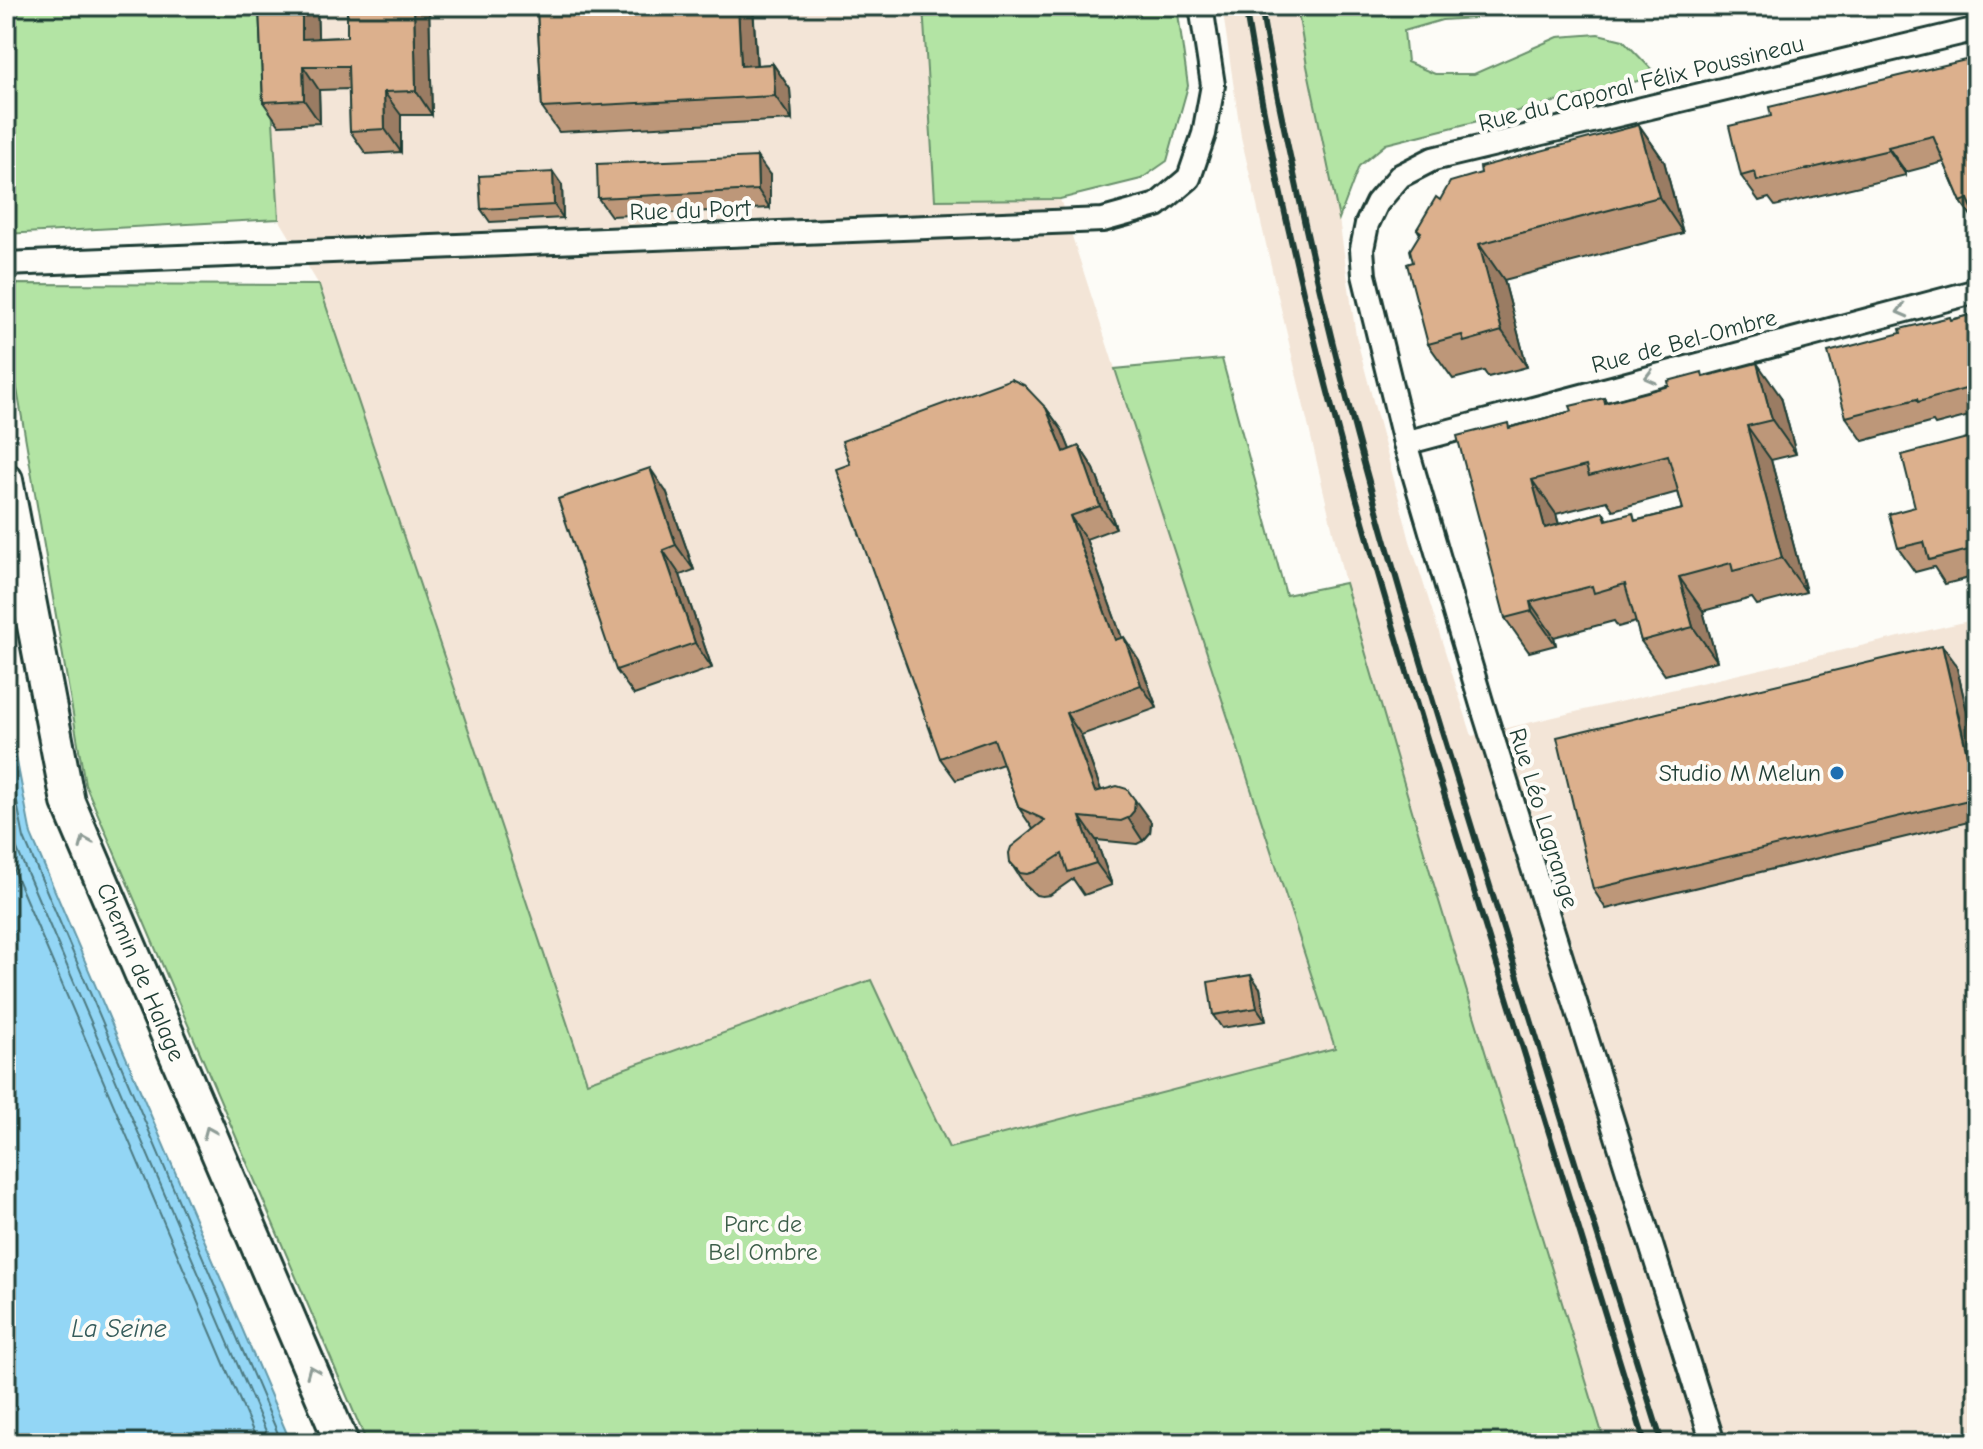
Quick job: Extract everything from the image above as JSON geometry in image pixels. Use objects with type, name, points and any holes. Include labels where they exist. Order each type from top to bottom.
[{"type":"street","name":"Rue du Port","points":[[6,264],[1103,220],[1157,205],[1189,178],[1204,134],[1213,85],[1201,6]]},
{"type":"street","name":"Rue du Caporal Félix Poussineau","points":[[1377,203],[1400,176],[1433,159],[1977,29]]},
{"type":"street","name":"Rue Léo Lagrange","points":[[1377,203],[1367,224],[1362,249],[1364,275],[1405,443],[1486,720],[1713,1443]]},
{"type":"street","name":"Rue de Bel-Ombre","points":[[1405,443],[1977,291]]},
{"type":"street","name":"Chemin de Halage","points":[[6,480],[68,802],[342,1443]]},
{"type":"shaded area","points":[[266,6],[923,6],[935,199],[1060,199],[1335,1048],[949,1148],[870,980],[587,1083],[319,285],[279,219]]},
{"type":"shaded area","points":[[1222,6],[1297,6],[1339,219],[1356,336],[1410,541],[1472,736],[1977,619],[1977,1443],[1605,1443],[1345,583],[1241,137]]},
{"type":"green space","points":[[6,6],[266,6],[279,219],[6,234]]},
{"type":"green space","points":[[923,6],[1177,6],[1188,86],[1167,161],[1141,179],[1060,199],[935,200]]},
{"type":"green space","points":[[1297,6],[1481,6],[1475,18],[1442,20],[1404,31],[1407,62],[1435,74],[1474,74],[1558,37],[1598,34],[1623,40],[1658,76],[1386,144],[1359,166],[1339,219]]},
{"type":"green space","name":"Parc de Bel Ombre","points":[[6,284],[319,285],[587,1082],[871,980],[949,1148],[1335,1048],[1115,369],[1222,359],[1286,595],[1345,583],[1605,1443],[367,1443],[85,784],[6,325]]},
{"type":"water","name":"La Seine","points":[[6,704],[31,835],[291,1443],[6,1443]]},
{"type":"building","points":[[259,6],[302,6],[302,39],[347,37],[347,6],[414,6],[416,91],[384,92],[385,129],[350,131],[348,66],[303,66],[304,100],[263,102]]},
{"type":"building","points":[[537,6],[738,6],[741,66],[773,64],[775,96],[542,108]]},
{"type":"building","points":[[1974,58],[1977,64],[1977,215],[1968,199],[1961,202],[1933,136],[1888,147],[1889,150],[1757,181],[1755,172],[1741,176],[1729,126],[1771,116],[1769,107]]},
{"type":"building","points":[[1639,125],[1659,197],[1479,244],[1502,331],[1464,342],[1462,335],[1428,344],[1407,264],[1413,262],[1410,250],[1421,232],[1417,229],[1436,197],[1440,200],[1450,182],[1481,173],[1480,167]]},
{"type":"building","points":[[757,157],[758,190],[598,198],[597,164]]},
{"type":"building","points":[[553,172],[554,205],[481,209],[479,176]]},
{"type":"building","points":[[1977,313],[1977,383],[1918,402],[1917,399],[1846,417],[1828,352],[1901,333],[1900,329]]},
{"type":"building","points":[[1757,363],[1772,420],[1747,426],[1782,558],[1733,571],[1731,563],[1679,577],[1693,627],[1641,641],[1625,584],[1594,593],[1592,586],[1530,602],[1532,611],[1505,618],[1457,436],[1508,423],[1509,428],[1572,411],[1570,406],[1604,398],[1605,403],[1669,386],[1668,381],[1702,372],[1703,377]],"holes":[[[1668,455],[1683,509],[1635,521],[1633,513],[1606,520],[1603,512],[1545,528],[1532,480],[1586,466],[1589,476]]]},
{"type":"building","points":[[1011,379],[1024,385],[1046,408],[1064,452],[1079,446],[1100,506],[1070,516],[1115,640],[1124,637],[1141,685],[1066,713],[1095,792],[1117,786],[1127,789],[1135,800],[1134,811],[1121,821],[1080,817],[1096,863],[1068,872],[1062,854],[1027,874],[1020,873],[1010,862],[1011,847],[1045,820],[1019,808],[994,739],[940,758],[836,469],[850,464],[842,441]]},
{"type":"building","points":[[1967,438],[1977,475],[1977,548],[1929,560],[1924,542],[1898,548],[1889,514],[1915,507],[1902,455]]},
{"type":"building","points":[[650,468],[676,545],[663,550],[695,643],[616,670],[558,499]]},
{"type":"building","points":[[1942,645],[1977,798],[1593,889],[1557,737]]},
{"type":"building","points":[[1251,975],[1257,1008],[1213,1015],[1208,982]]},
{"type":"railway","points":[[1245,6],[1287,221],[1368,540],[1645,1443]]},
{"type":"railway","points":[[1261,6],[1278,102],[1316,274],[1396,579],[1662,1443]]},
{"type":"place","name":"Studio M Melun","points":[[1837,773]]}]
